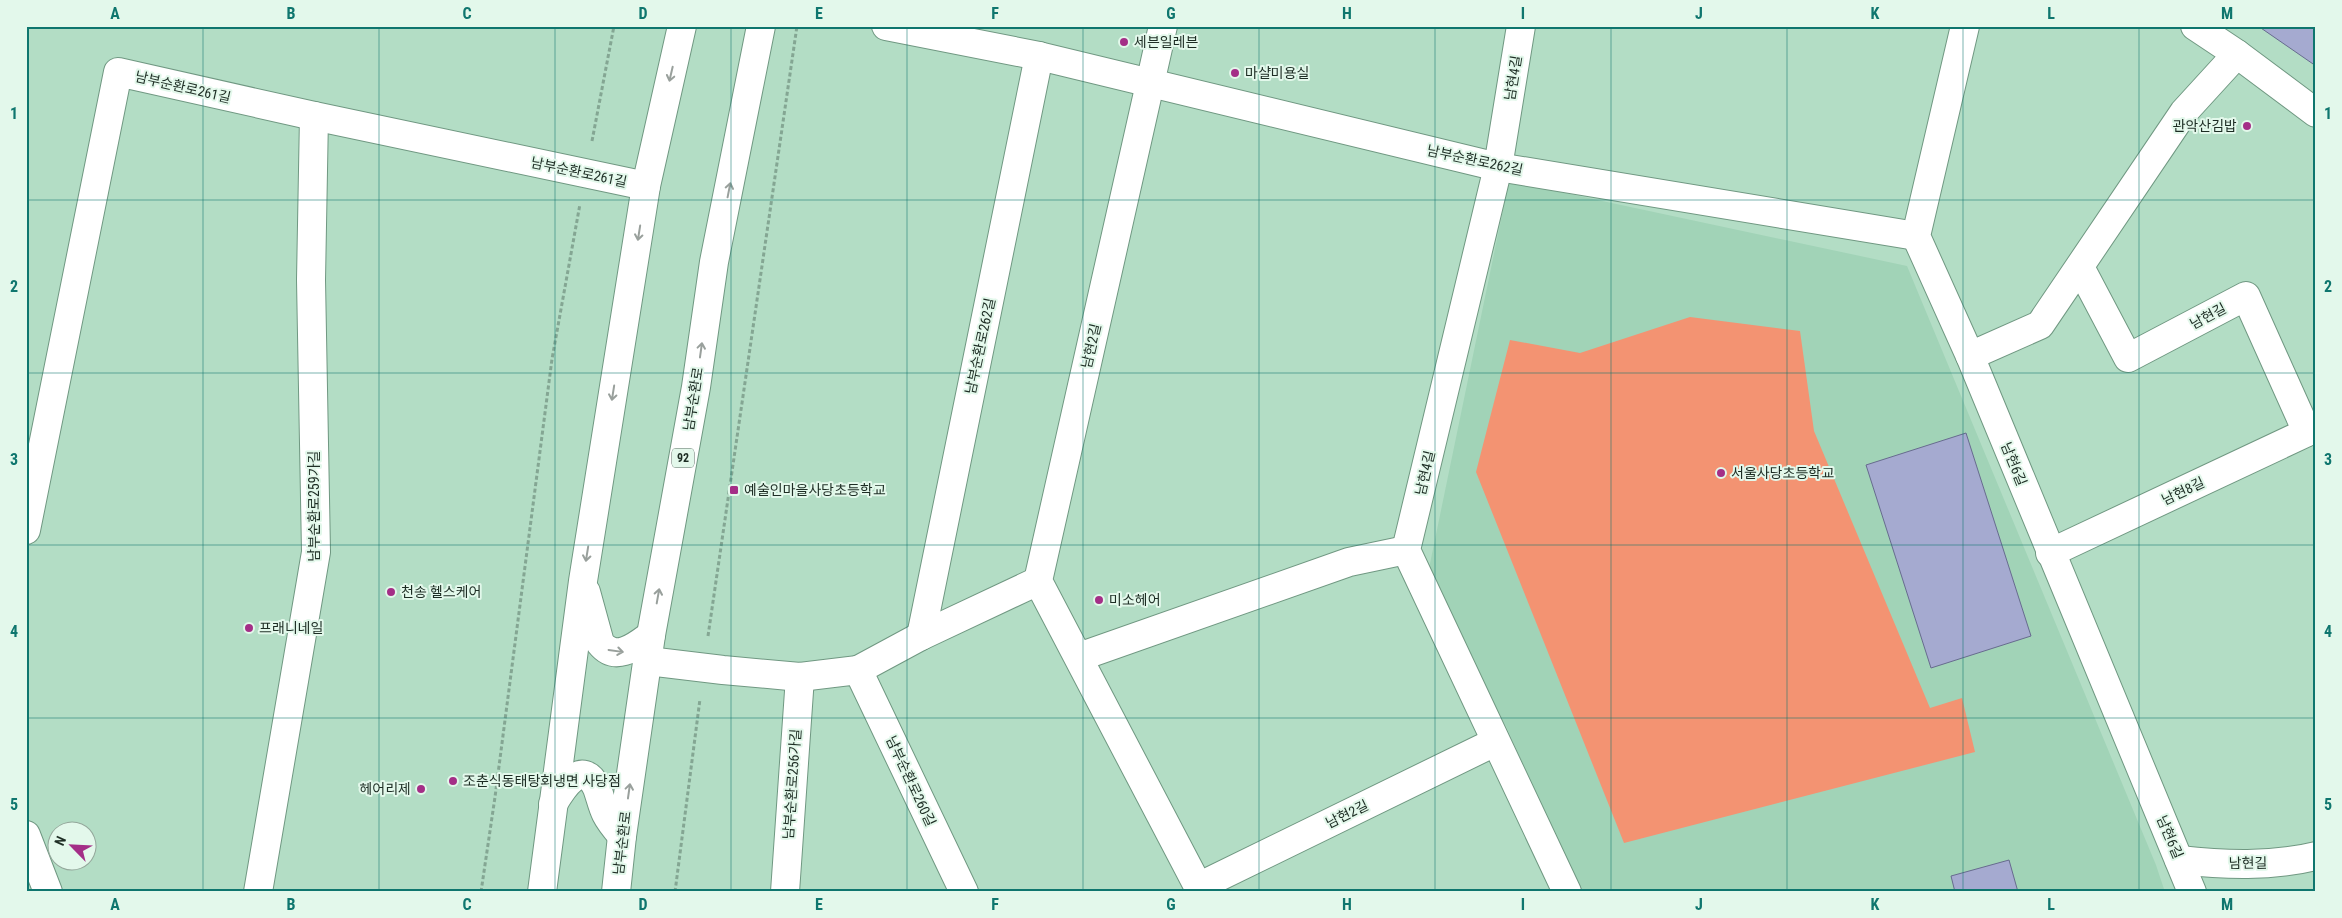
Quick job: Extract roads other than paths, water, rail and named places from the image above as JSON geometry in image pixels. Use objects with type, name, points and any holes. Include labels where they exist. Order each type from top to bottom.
[{"type":"street","points":[[542,892],[583,581],[646,186],[682,26]]},
{"type":"street","name":"남부순환로","points":[[616,892],[622,836],[650,648],[696,387],[714,262],[761,26]]},
{"type":"street","name":"남부순환로262길","points":[[886,26],[1039,56],[1498,167],[1916,236]]},
{"type":"street","name":"남현2길","points":[[1163,26],[1038,581],[1200,889],[1495,742]]},
{"type":"street","name":"남현4길","points":[[1406,550],[1498,167],[1521,26]]},
{"type":"street","points":[[1916,236],[1965,26]]},
{"type":"street","points":[[2195,26],[2237,54],[2316,113]]},
{"type":"street","points":[[1970,356],[2040,325],[2184,112],[2237,54]]},
{"type":"street","name":"남부순환로262길","points":[[921,636],[1039,56]]},
{"type":"street","name":"남부순환로261길","points":[[26,530],[118,72],[314,116],[646,186]]},
{"type":"street","name":"남부순환로259가길","points":[[258,892],[316,552],[311,280],[314,116]]},
{"type":"street","name":"남현6길","points":[[1916,236],[1970,356],[2192,892]]},
{"type":"street","name":"남현길","points":[[2080,267],[2128,358],[2246,296],[2312,430]]},
{"type":"street","name":"남현8길","points":[[2050,553],[2312,430]]},
{"type":"street","points":[[1079,658],[1350,562],[1406,550],[1567,892]]},
{"type":"street","points":[[583,581],[598,637],[604,648],[610,651],[622,653],[650,648],[704,668],[800,677],[858,670],[921,636],[1038,581]]},
{"type":"street","name":"남부순환로260길","points":[[858,670],[964,892]]},
{"type":"street","name":"남부순환로256가길","points":[[785,892],[800,677]]},
{"type":"street","points":[[553,805],[571,778],[580,775],[586,777],[594,784],[605,812],[622,836]]},
{"type":"street","points":[[26,835],[48,892]]},
{"type":"street","name":"남현길","points":[[2179,860],[2253,864],[2279,863],[2316,856]]},
{"type":"place","name":"세븐일레븐","points":[[1124,42]]},
{"type":"place","name":"마샬미용실","points":[[1235,73]]},
{"type":"place","name":"관악산김밥","points":[[2247,126]]},
{"type":"place","name":"서울사당초등학교","points":[[1721,473]]},
{"type":"place","name":"예술인마을사당초등학교","points":[[734,490]]},
{"type":"place","name":"천송 헬스케어","points":[[391,592]]},
{"type":"place","name":"미소헤어","points":[[1099,600]]},
{"type":"place","name":"프래니네일","points":[[249,628]]},
{"type":"place","name":"조춘식동태탕회냉면 사당점","points":[[453,781]]},
{"type":"place","name":"헤어리제","points":[[421,789]]}]
